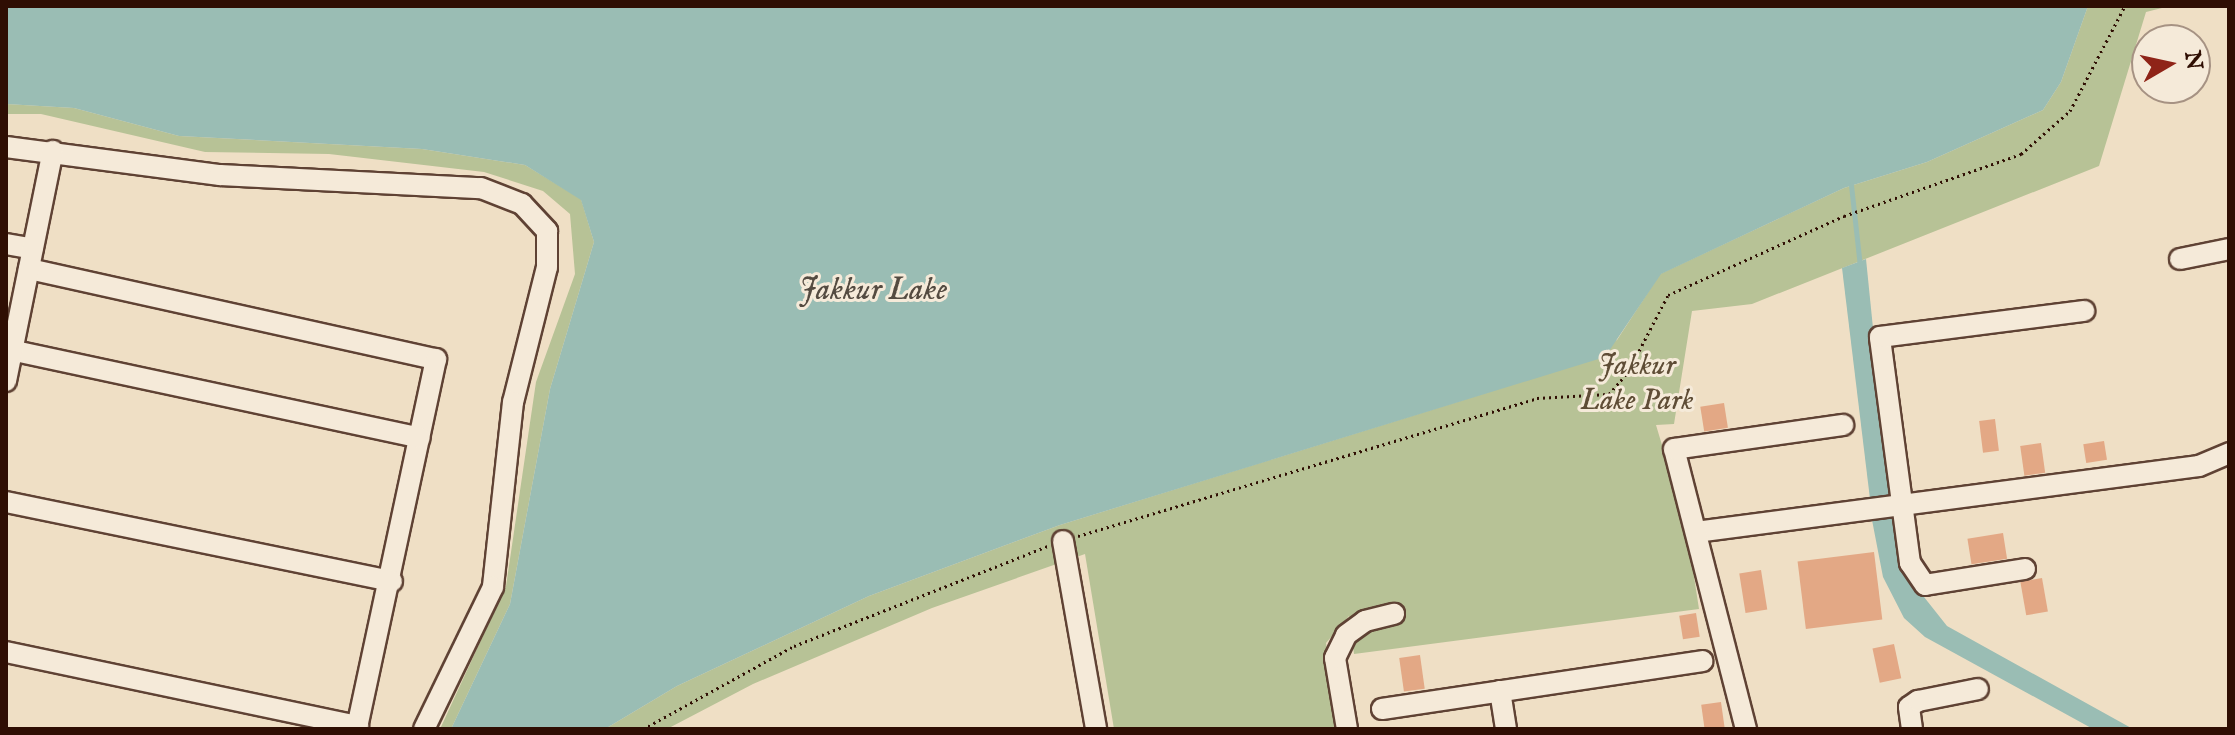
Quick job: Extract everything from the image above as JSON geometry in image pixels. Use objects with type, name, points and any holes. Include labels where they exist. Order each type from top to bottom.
[{"type":"street","points":[[6,147],[220,175],[481,188],[522,204],[547,231],[547,267],[513,402],[493,587],[424,729]]},
{"type":"street","points":[[6,381],[9,350],[53,151]]},
{"type":"street","points":[[6,244],[31,259],[436,359],[392,581],[358,728],[6,652]]},
{"type":"street","points":[[2180,259],[2229,249]]},
{"type":"street","points":[[2025,569],[1925,585],[1910,563],[1880,337],[2084,311]]},
{"type":"street","points":[[9,350],[420,438]]},
{"type":"street","points":[[1746,729],[1674,449],[1843,425]]},
{"type":"street","points":[[1696,532],[2199,466],[2229,453]]},
{"type":"street","points":[[6,502],[392,581]]},
{"type":"street","points":[[1063,541],[1096,729]]},
{"type":"street","points":[[1347,729],[1335,658],[1346,635],[1365,621],[1394,614]]},
{"type":"street","points":[[1382,709],[1702,661]]},
{"type":"street","points":[[1912,729],[1909,707],[1918,701],[1978,689]]},
{"type":"street","points":[[1500,691],[1506,729]]},
{"type":"path","points":[[643,729],[794,646],[1063,541],[1537,398],[1609,394],[1628,372],[1668,295],[1844,216],[2021,154],[2070,111],[2125,6]]},
{"type":"green space","name":"Jakkur Lake Park","points":[[2088,6],[2170,6],[2146,12],[2142,24],[2131,24],[2131,61],[2099,166],[1752,304],[1692,311],[1674,424],[1656,425],[1686,525],[1699,609],[1354,654],[1349,616],[1326,643],[1337,729],[1114,729],[1085,554],[932,608],[753,684],[667,729],[605,729],[677,686],[869,596],[1060,525],[1489,392],[1617,340],[1660,274],[1844,188],[1927,162],[2043,110],[2061,82]]},
{"type":"green space","points":[[6,104],[74,108],[179,136],[422,149],[525,165],[581,199],[594,242],[550,389],[510,604],[451,729],[440,729],[506,586],[536,382],[575,274],[570,214],[543,191],[484,172],[329,154],[205,152],[41,114],[6,114]]},
{"type":"water","name":"Jakkur Lake","points":[[6,6],[2088,6],[2061,82],[2043,110],[1927,162],[1844,188],[1661,274],[1605,357],[1060,525],[869,596],[677,686],[605,729],[451,729],[510,604],[550,389],[594,242],[581,200],[525,165],[422,149],[179,136],[74,108],[6,104]]},
{"type":"water","points":[[1866,259],[1890,496],[1870,499],[1842,268]]},
{"type":"water","points":[[1894,517],[1901,568],[1947,626],[2133,729],[2093,729],[1925,637],[1904,618],[1883,577],[1872,520]]},
{"type":"building","points":[[1724,403],[1728,428],[1704,431],[1700,407]]},
{"type":"building","points":[[1995,419],[1999,451],[1983,453],[1979,421]]},
{"type":"building","points":[[2104,441],[2107,460],[2086,463],[2083,444]]},
{"type":"building","points":[[2041,443],[2045,473],[2024,476],[2020,446]]},
{"type":"building","points":[[2003,533],[2007,559],[1972,564],[1967,539]]},
{"type":"building","points":[[1874,552],[1882,619],[1806,629],[1798,561]]},
{"type":"building","points":[[1761,570],[1767,610],[1746,613],[1739,573]]},
{"type":"building","points":[[2042,578],[2048,611],[2026,615],[2020,582]]},
{"type":"building","points":[[1696,613],[1700,637],[1683,639],[1679,616]]},
{"type":"building","points":[[1894,644],[1901,678],[1880,683],[1872,649]]},
{"type":"building","points":[[1420,655],[1425,689],[1404,692],[1399,658]]},
{"type":"building","points":[[1721,702],[1725,729],[1705,729],[1701,705]]},
{"type":"waterway","points":[[1851,185],[1860,266]]}]
